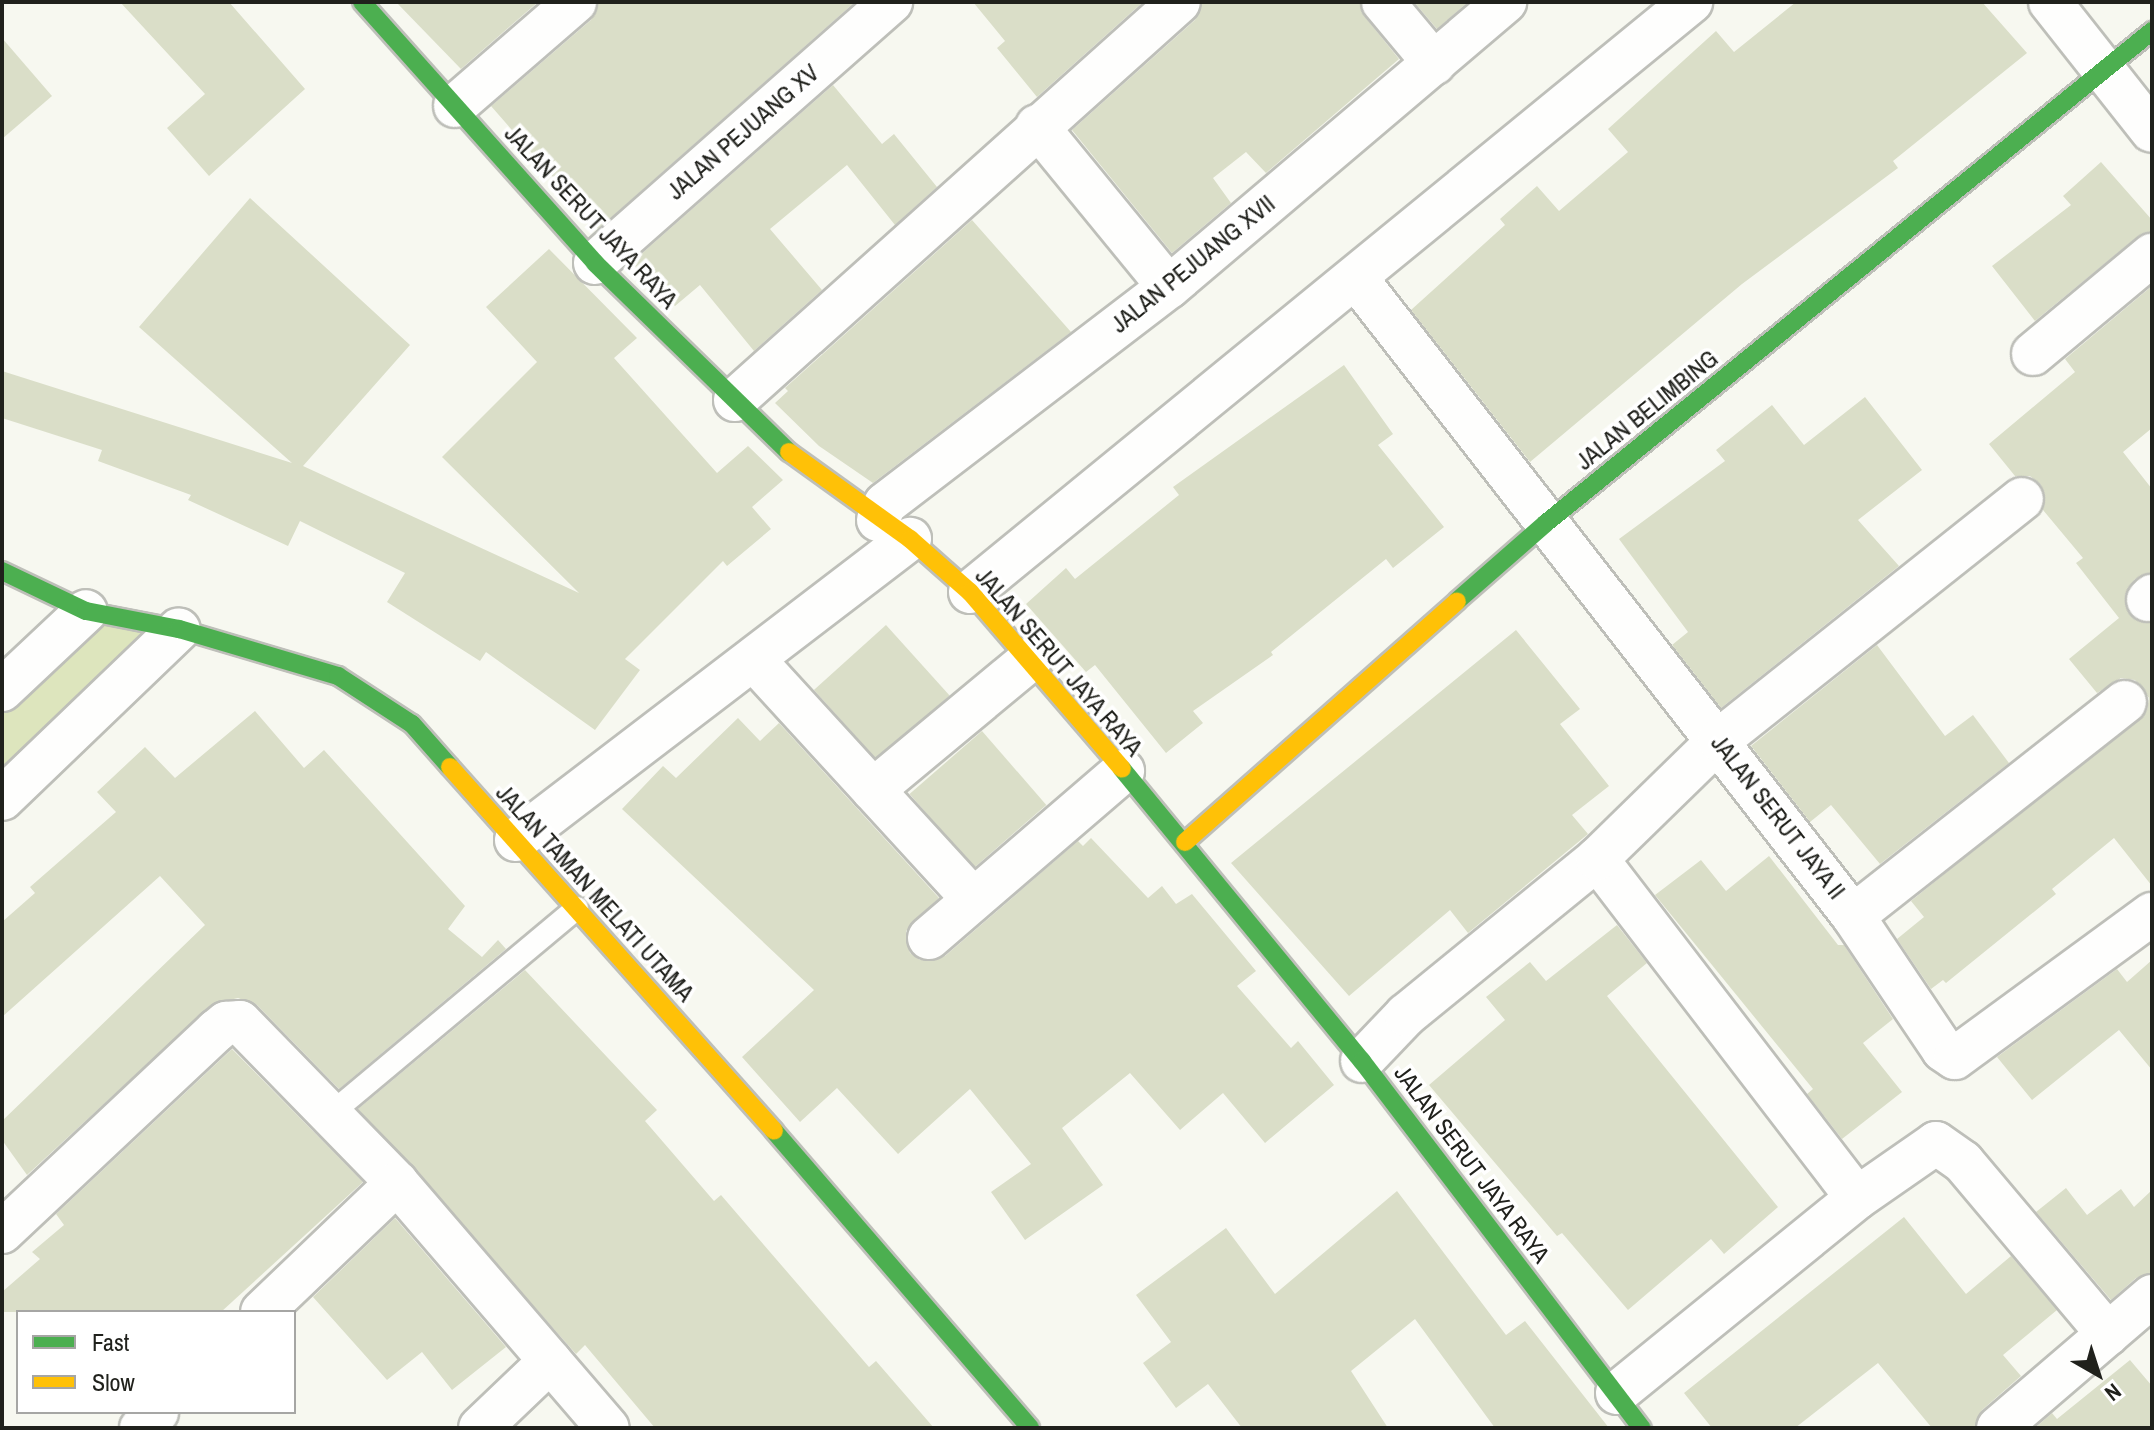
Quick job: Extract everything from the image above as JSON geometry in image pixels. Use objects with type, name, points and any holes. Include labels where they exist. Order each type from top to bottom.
[{"type":"street","name":"JALAN SERUT JAYA RAYA","points":[[362,2],[595,263],[803,465],[894,529],[970,592],[1031,659],[1185,842],[1362,1061],[1642,1428]]},
{"type":"street","points":[[455,106],[575,2]]},
{"type":"street","name":"JALAN PEJUANG XV","points":[[595,263],[891,2]]},
{"type":"street","points":[[735,400],[1037,126],[1179,2]]},
{"type":"street","points":[[1383,2],[1434,63]]},
{"type":"street","name":"JALAN PEJUANG XVII","points":[[516,840],[603,778],[754,660],[894,529],[885,504],[1169,287],[1505,2]]},
{"type":"street","points":[[970,592],[1691,2]]},
{"type":"street","points":[[2050,2],[2152,131]]},
{"type":"street","name":"JALAN BELIMBING","points":[[1185,842],[1546,523],[2152,31]]},
{"type":"street","points":[[1037,126],[1169,287]]},
{"type":"street","points":[[2033,354],[2152,255]]},
{"type":"street","name":"JALAN SERUT JAYA II","points":[[1356,278],[1719,740],[1853,916],[2125,702]]},
{"type":"street","points":[[1362,1061],[1406,1015],[1597,859],[1719,740],[2022,499]]},
{"type":"street","name":"JALAN TAMAN MELATI UTAMA","points":[[2,571],[86,611],[179,629],[338,676],[412,724],[577,908],[1030,1428]]},
{"type":"street","points":[[2,690],[86,611]]},
{"type":"street","points":[[2,799],[179,629]]},
{"type":"street","points":[[873,790],[1031,659]]},
{"type":"street","points":[[754,660],[973,899]]},
{"type":"street","points":[[929,938],[1123,771]]},
{"type":"street","points":[[1597,859],[1857,1198]]},
{"type":"street","points":[[1853,916],[1943,1050],[1955,1058],[2152,914]]},
{"type":"street","points":[[2,1232],[226,1023],[245,1025],[333,1112],[397,1183],[608,1428]]},
{"type":"street","points":[[1617,1393],[1857,1198],[1924,1148],[1945,1146],[2108,1334]]},
{"type":"street","points":[[264,1310],[397,1183]]},
{"type":"street","points":[[1998,1428],[2152,1297]]},
{"type":"street","points":[[480,1428],[550,1361]]},
{"type":"lane","points":[[333,1112],[577,908]]},
{"type":"green space","points":[[86,611],[179,629],[2,799],[2,690]]},
{"type":"building","points":[[120,2],[229,2],[305,89],[209,176],[167,128],[205,94]]},
{"type":"building","points":[[396,2],[538,2],[461,69]]},
{"type":"building","points":[[598,2],[855,2],[598,229],[491,106],[591,20]]},
{"type":"building","points":[[973,2],[1143,2],[1037,97],[997,48],[1005,41]]},
{"type":"building","points":[[1202,2],[1360,2],[1365,17],[1399,59],[1266,173],[1246,152],[1213,178],[1231,203],[1172,253],[1072,130],[1195,20]]},
{"type":"building","points":[[1414,2],[1468,2],[1437,29]]},
{"type":"building","points":[[1796,2],[1982,2],[2027,53],[1893,161],[1898,168],[1742,284],[1530,462],[1411,310],[1505,225],[1500,219],[1537,186],[1559,211],[1628,152],[1608,129],[1716,31],[1734,52]]},
{"type":"building","points":[[2,38],[52,96],[2,139]]},
{"type":"building","points":[[833,85],[882,144],[894,134],[937,187],[895,225],[847,165],[770,229],[822,290],[754,351],[700,285],[675,306],[631,263]]},
{"type":"building","points":[[2101,162],[2152,220],[2152,232],[2137,237],[2035,321],[1992,266],[2071,205],[2063,196]]},
{"type":"building","points":[[250,198],[410,345],[303,466],[579,593],[442,457],[537,362],[486,307],[549,249],[637,338],[614,358],[717,473],[748,446],[783,480],[752,507],[771,529],[727,566],[723,561],[625,659],[640,670],[595,730],[486,652],[480,661],[387,602],[405,573],[300,521],[288,546],[188,500],[191,495],[98,461],[102,450],[2,418],[2,371],[292,463],[139,327]]},
{"type":"building","points":[[972,220],[1071,332],[873,483],[819,446],[775,403],[788,391],[785,388]]},
{"type":"building","points":[[2152,286],[2152,428],[2123,452],[2152,489],[2152,573],[2135,579],[2125,595],[2131,616],[2152,623],[2152,886],[2114,838],[2052,889],[2056,894],[1946,983],[1943,980],[1931,989],[1897,939],[1924,917],[1911,901],[2147,710],[2149,698],[2135,680],[2121,678],[2097,693],[2069,659],[2119,618],[2076,563],[2083,558],[2043,510],[2041,485],[2030,476],[2015,476],[1989,444],[2075,372],[2065,359]]},
{"type":"building","points":[[1344,365],[1393,434],[1378,445],[1444,527],[1393,568],[1386,559],[1271,652],[1273,655],[1193,711],[1203,723],[1166,753],[1095,665],[1086,672],[1026,604],[1066,568],[1075,579],[1179,495],[1173,487]]},
{"type":"building","points":[[1865,397],[1922,470],[1858,520],[1899,566],[1721,708],[1672,645],[1688,632],[1619,539],[1725,461],[1716,450],[1772,405],[1804,445]]},
{"type":"building","points":[[886,625],[950,696],[877,761],[814,690]]},
{"type":"building","points":[[1516,630],[1580,709],[1560,724],[1609,786],[1572,815],[1588,834],[1468,933],[1450,910],[1349,996],[1231,863]]},
{"type":"building","points":[[1877,645],[1945,736],[1973,715],[2009,763],[1880,864],[1831,805],[1810,822],[1751,746]]},
{"type":"building","points":[[255,711],[304,768],[324,750],[465,906],[448,929],[482,957],[498,940],[506,949],[339,1089],[257,1005],[238,998],[212,1004],[27,1175],[2,1140],[2,1121],[205,925],[160,876],[2,1017],[2,922],[35,893],[30,887],[116,812],[97,792],[145,747],[175,778]]},
{"type":"building","points":[[738,718],[760,741],[779,723],[939,898],[906,931],[910,953],[920,960],[945,956],[1078,841],[1083,846],[1091,838],[1148,898],[1162,886],[1176,904],[1192,894],[1256,971],[1237,986],[1291,1048],[1298,1041],[1334,1085],[1265,1143],[1223,1093],[1180,1130],[1130,1073],[1062,1128],[1103,1185],[1025,1240],[991,1192],[1031,1164],[970,1089],[898,1154],[837,1088],[800,1122],[742,1057],[814,990],[622,809],[663,766],[676,778]]},
{"type":"building","points":[[982,731],[1046,805],[974,868],[910,794]]},
{"type":"building","points":[[1769,856],[1838,945],[1844,945],[1893,1019],[1863,1043],[1902,1092],[1842,1139],[1807,1094],[1813,1089],[1655,895],[1701,860],[1726,891]]},
{"type":"building","points":[[1617,925],[1647,963],[1607,996],[1778,1207],[1724,1254],[1711,1239],[1628,1310],[1562,1233],[1557,1236],[1429,1085],[1505,1020],[1486,997],[1530,962],[1546,981]]},
{"type":"building","points":[[2152,960],[2152,1070],[2119,1030],[2032,1100],[1997,1057],[2117,969],[2127,982]]},
{"type":"building","points":[[525,970],[657,1110],[645,1121],[714,1201],[721,1195],[869,1367],[876,1361],[934,1428],[655,1428],[585,1345],[576,1354],[358,1109]]},
{"type":"building","points":[[232,1049],[363,1182],[223,1310],[2,1312],[2,1292],[40,1259],[32,1252],[64,1225],[56,1214]]},
{"type":"building","points":[[2066,1188],[2087,1215],[2121,1189],[2134,1207],[2152,1190],[2152,1273],[2136,1278],[2111,1300],[2036,1212]]},
{"type":"building","points":[[1397,1191],[1506,1335],[1525,1321],[1609,1428],[1495,1428],[1415,1319],[1351,1371],[1388,1428],[1242,1428],[1208,1384],[1176,1408],[1143,1363],[1171,1342],[1136,1295],[1226,1228],[1275,1294]]},
{"type":"building","points":[[1904,1217],[1966,1294],[2011,1256],[2057,1310],[2003,1355],[2021,1376],[1982,1410],[1975,1428],[1932,1428],[1878,1363],[1795,1428],[1712,1428],[1684,1393]]},
{"type":"building","points":[[395,1218],[506,1347],[452,1390],[422,1352],[387,1380],[313,1297]]},
{"type":"building","points":[[2130,1360],[2152,1386],[2152,1428],[2035,1428],[2052,1413],[2057,1419]]},
{"type":"traffic: fast","points":[[362,2],[595,263],[789,452]]},
{"type":"traffic: fast","points":[[1457,601],[1546,523],[2152,31]]},
{"type":"traffic: fast","points":[[2,571],[86,611],[179,629],[338,676],[412,724],[450,767]]},
{"type":"traffic: fast","points":[[1122,769],[1362,1061],[1642,1428]]},
{"type":"traffic: fast","points":[[774,1131],[1030,1428]]},
{"type":"traffic: slow","points":[[789,452],[910,539],[970,592],[1122,769]]},
{"type":"traffic: slow","points":[[1185,842],[1457,601]]},
{"type":"traffic: slow","points":[[450,767],[774,1131]]}]
